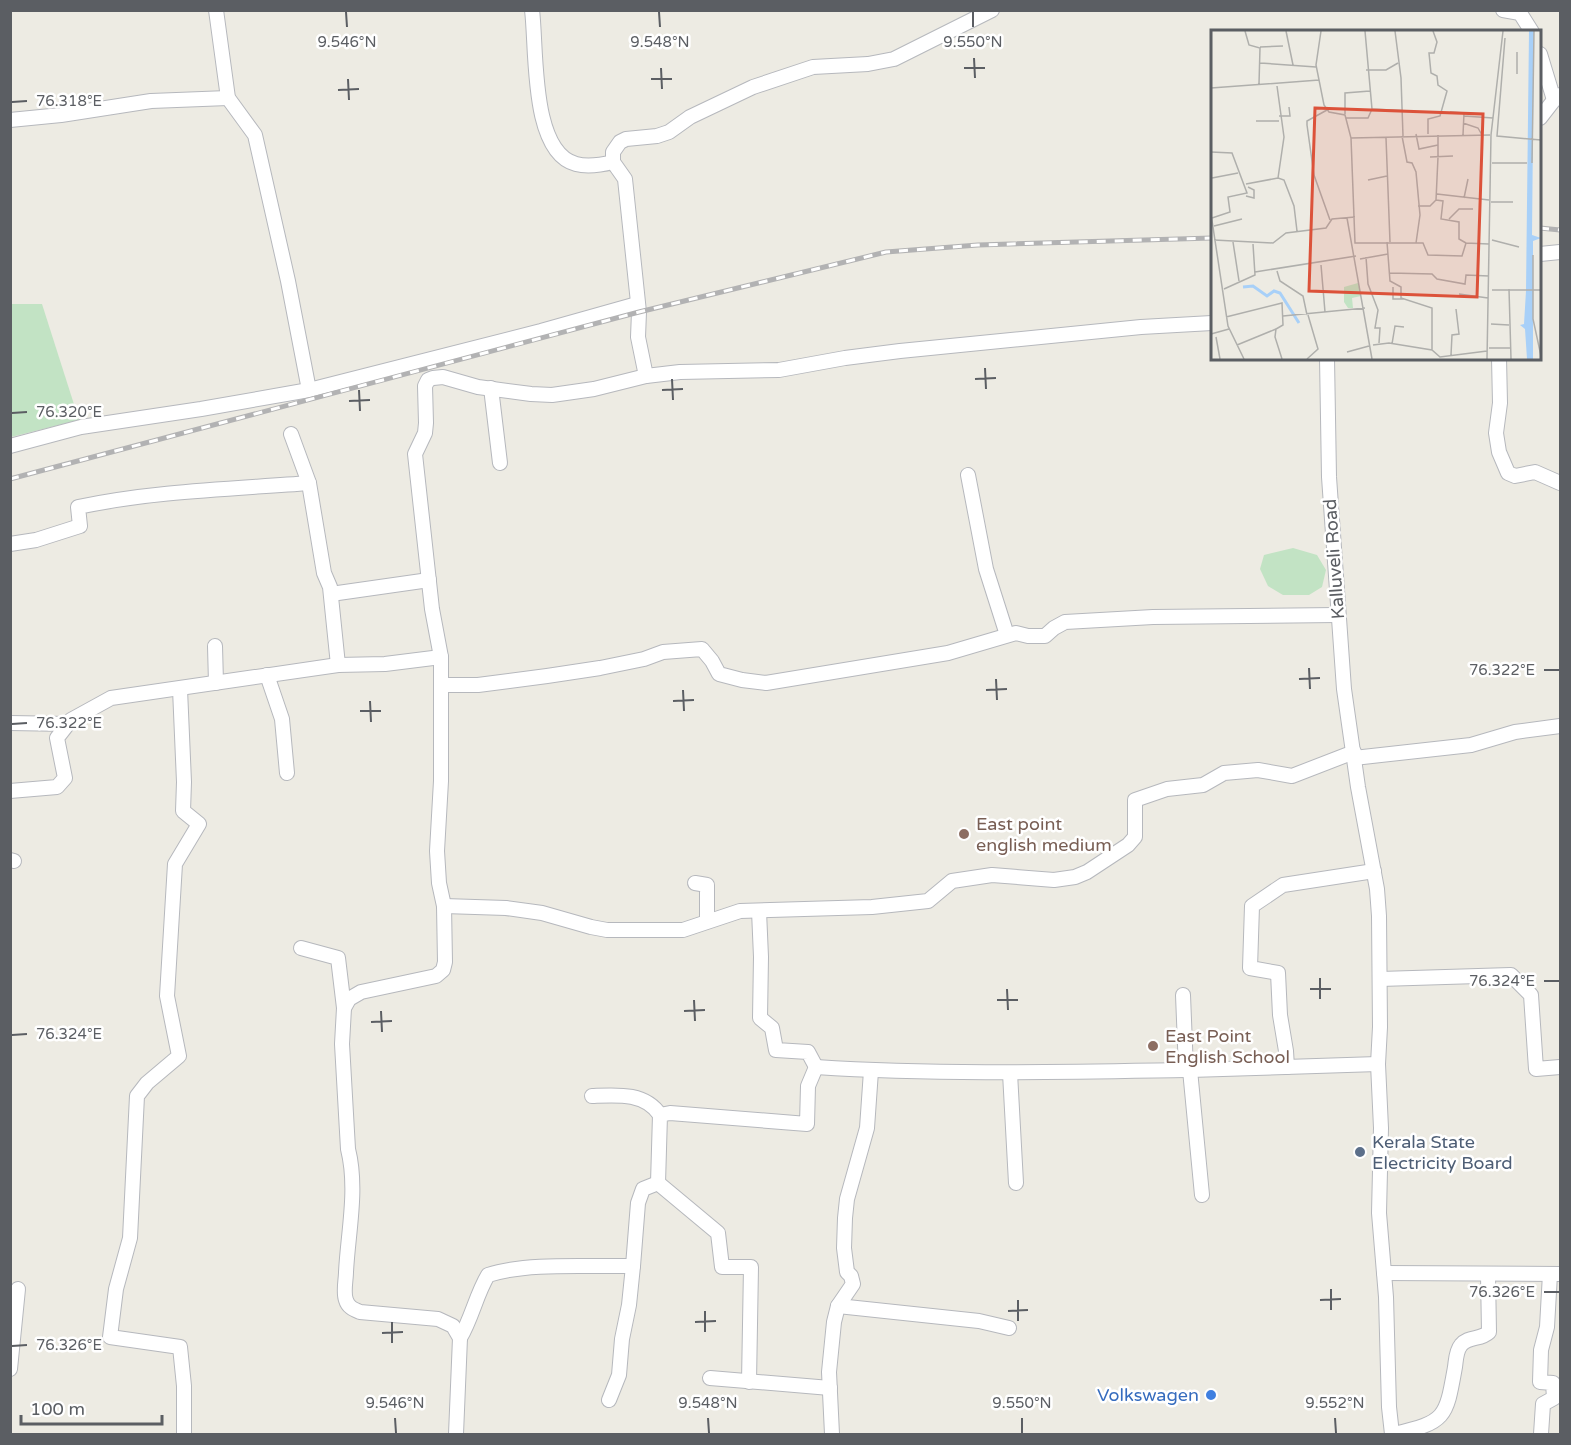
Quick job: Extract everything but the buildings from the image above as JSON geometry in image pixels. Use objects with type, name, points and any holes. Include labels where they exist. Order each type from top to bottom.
[{"type":"street","points":[[216,10],[228,98],[255,135],[288,281],[309,390]]},
{"type":"street","points":[[532,10],[539,106],[543,126],[554,148],[575,164],[599,165],[613,162]]},
{"type":"street","points":[[646,376],[638,337],[639,312],[625,179],[613,162],[613,152],[620,142],[669,132],[690,117],[753,87],[813,67],[868,64],[894,59],[992,10]]},
{"type":"street","points":[[1503,10],[1520,13],[1531,30]]},
{"type":"street","points":[[1541,59],[1557,98],[1541,116]]},
{"type":"street","points":[[10,120],[61,116],[151,101],[228,98]]},
{"type":"street","points":[[1541,254],[1560,252]]},
{"type":"street","points":[[10,446],[81,427],[309,390],[541,332],[637,304]]},
{"type":"street","points":[[344,1008],[348,999],[361,992],[436,976],[443,970],[446,940],[437,851],[441,781],[441,657],[414,454],[425,433],[427,414],[425,386],[428,380],[442,377],[490,388],[552,395],[594,389],[646,376],[680,372],[778,370],[900,351],[1141,327],[1211,323]]},
{"type":"street","name":"Kalluveli Road","points":[[1327,360],[1329,477],[1337,615],[1344,689],[1374,871],[1379,916],[1378,1064],[1381,1128],[1379,1213],[1384,1273],[1389,1407],[1393,1434]]},
{"type":"street","points":[[1499,360],[1500,403],[1496,433],[1499,452],[1508,473],[1515,476],[1535,472],[1560,483]]},
{"type":"street","points":[[490,388],[500,463]]},
{"type":"street","points":[[291,434],[309,483],[324,573],[331,594],[338,665]]},
{"type":"street","points":[[968,475],[986,569],[1007,635]]},
{"type":"street","points":[[10,544],[36,540],[80,526],[78,507],[99,502],[162,493],[309,483]]},
{"type":"street","points":[[331,594],[429,580]]},
{"type":"street","points":[[441,685],[478,685],[547,676],[644,659],[663,652],[702,649],[719,674],[766,683],[948,653],[1016,633],[1045,636],[1065,622],[1153,617],[1337,615]]},
{"type":"street","points":[[215,646],[216,683]]},
{"type":"street","points":[[10,791],[57,787],[62,783],[65,778],[57,738],[68,724],[111,698],[338,665],[385,664],[441,657]]},
{"type":"street","points":[[267,675],[282,720],[287,772]]},
{"type":"street","points":[[180,689],[183,811],[199,824],[175,864],[167,996],[179,1056],[147,1083],[137,1096],[130,1238],[116,1290],[110,1337],[180,1347],[184,1386],[184,1434]]},
{"type":"street","points":[[10,723],[68,724]]},
{"type":"street","points":[[444,906],[506,908],[542,913],[607,930],[683,930],[740,911],[911,904],[928,901],[952,881],[992,875],[1054,880],[1075,877],[1087,872],[1128,845],[1135,837],[1135,800],[1167,789],[1203,785],[1224,773],[1258,770],[1292,776],[1354,755],[1471,746],[1515,732],[1560,726]]},
{"type":"street","points":[[1287,1067],[1280,1016],[1278,973],[1250,968],[1252,906],[1283,885],[1374,871]]},
{"type":"street","points":[[695,883],[708,885],[707,921]]},
{"type":"street","points":[[759,911],[760,1018],[772,1029],[776,1050],[808,1052],[816,1067]]},
{"type":"street","points":[[301,948],[338,958],[344,1008],[342,1044],[348,1149],[352,1165],[345,1299],[350,1308],[360,1312],[438,1319],[460,1331]]},
{"type":"street","points":[[1380,979],[1510,975],[1531,994],[1536,1069],[1560,1067]]},
{"type":"street","points":[[1183,995],[1188,1070],[1202,1195]]},
{"type":"street","points":[[816,1067],[871,1071],[1010,1073],[1378,1064]]},
{"type":"street","points":[[660,1114],[807,1124],[808,1086],[816,1067]]},
{"type":"street","points":[[832,1434],[830,1362],[838,1306],[853,1284],[847,1272],[844,1248],[847,1199],[867,1128],[871,1071]]},
{"type":"street","points":[[1010,1073],[1016,1183]]},
{"type":"street","points":[[592,1096],[625,1095],[653,1105],[660,1114],[658,1184]]},
{"type":"street","points":[[609,1400],[619,1375],[621,1339],[629,1305],[638,1203],[643,1189],[658,1184]]},
{"type":"street","points":[[658,1184],[718,1233],[722,1267],[751,1267],[749,1382]]},
{"type":"street","points":[[456,1434],[460,1331],[488,1275],[505,1269],[633,1266]]},
{"type":"street","points":[[1384,1273],[1555,1274],[1541,1350],[1540,1371],[1540,1382],[1553,1383],[1555,1401],[1543,1404],[1541,1434]]},
{"type":"street","points":[[1393,1434],[1430,1424],[1438,1419],[1448,1406],[1457,1354],[1461,1345],[1466,1340],[1484,1337],[1489,1332],[1488,1275]]},
{"type":"street","points":[[10,1369],[18,1289]]},
{"type":"street","points":[[838,1306],[979,1321],[1009,1328]]},
{"type":"street","points":[[710,1378],[830,1388]]},
{"type":"green space","points":[[10,304],[42,304],[79,420],[11,437]]},
{"type":"green space","points":[[1293,548],[1317,555],[1326,570],[1322,587],[1309,595],[1283,595],[1268,586],[1260,569],[1264,555]]},
{"type":"railway","points":[[1541,228],[1560,230]]},
{"type":"railway","points":[[10,479],[639,312],[886,252],[978,245],[1211,238]]},
{"type":"place","name":"East point english medium","points":[[964,834]]},
{"type":"place","name":"East Point English School","points":[[1153,1046]]},
{"type":"place","name":"Kerala State Electricity Board","points":[[1360,1152]]},
{"type":"place","name":"Volkswagen","points":[[1211,1395]]}]
